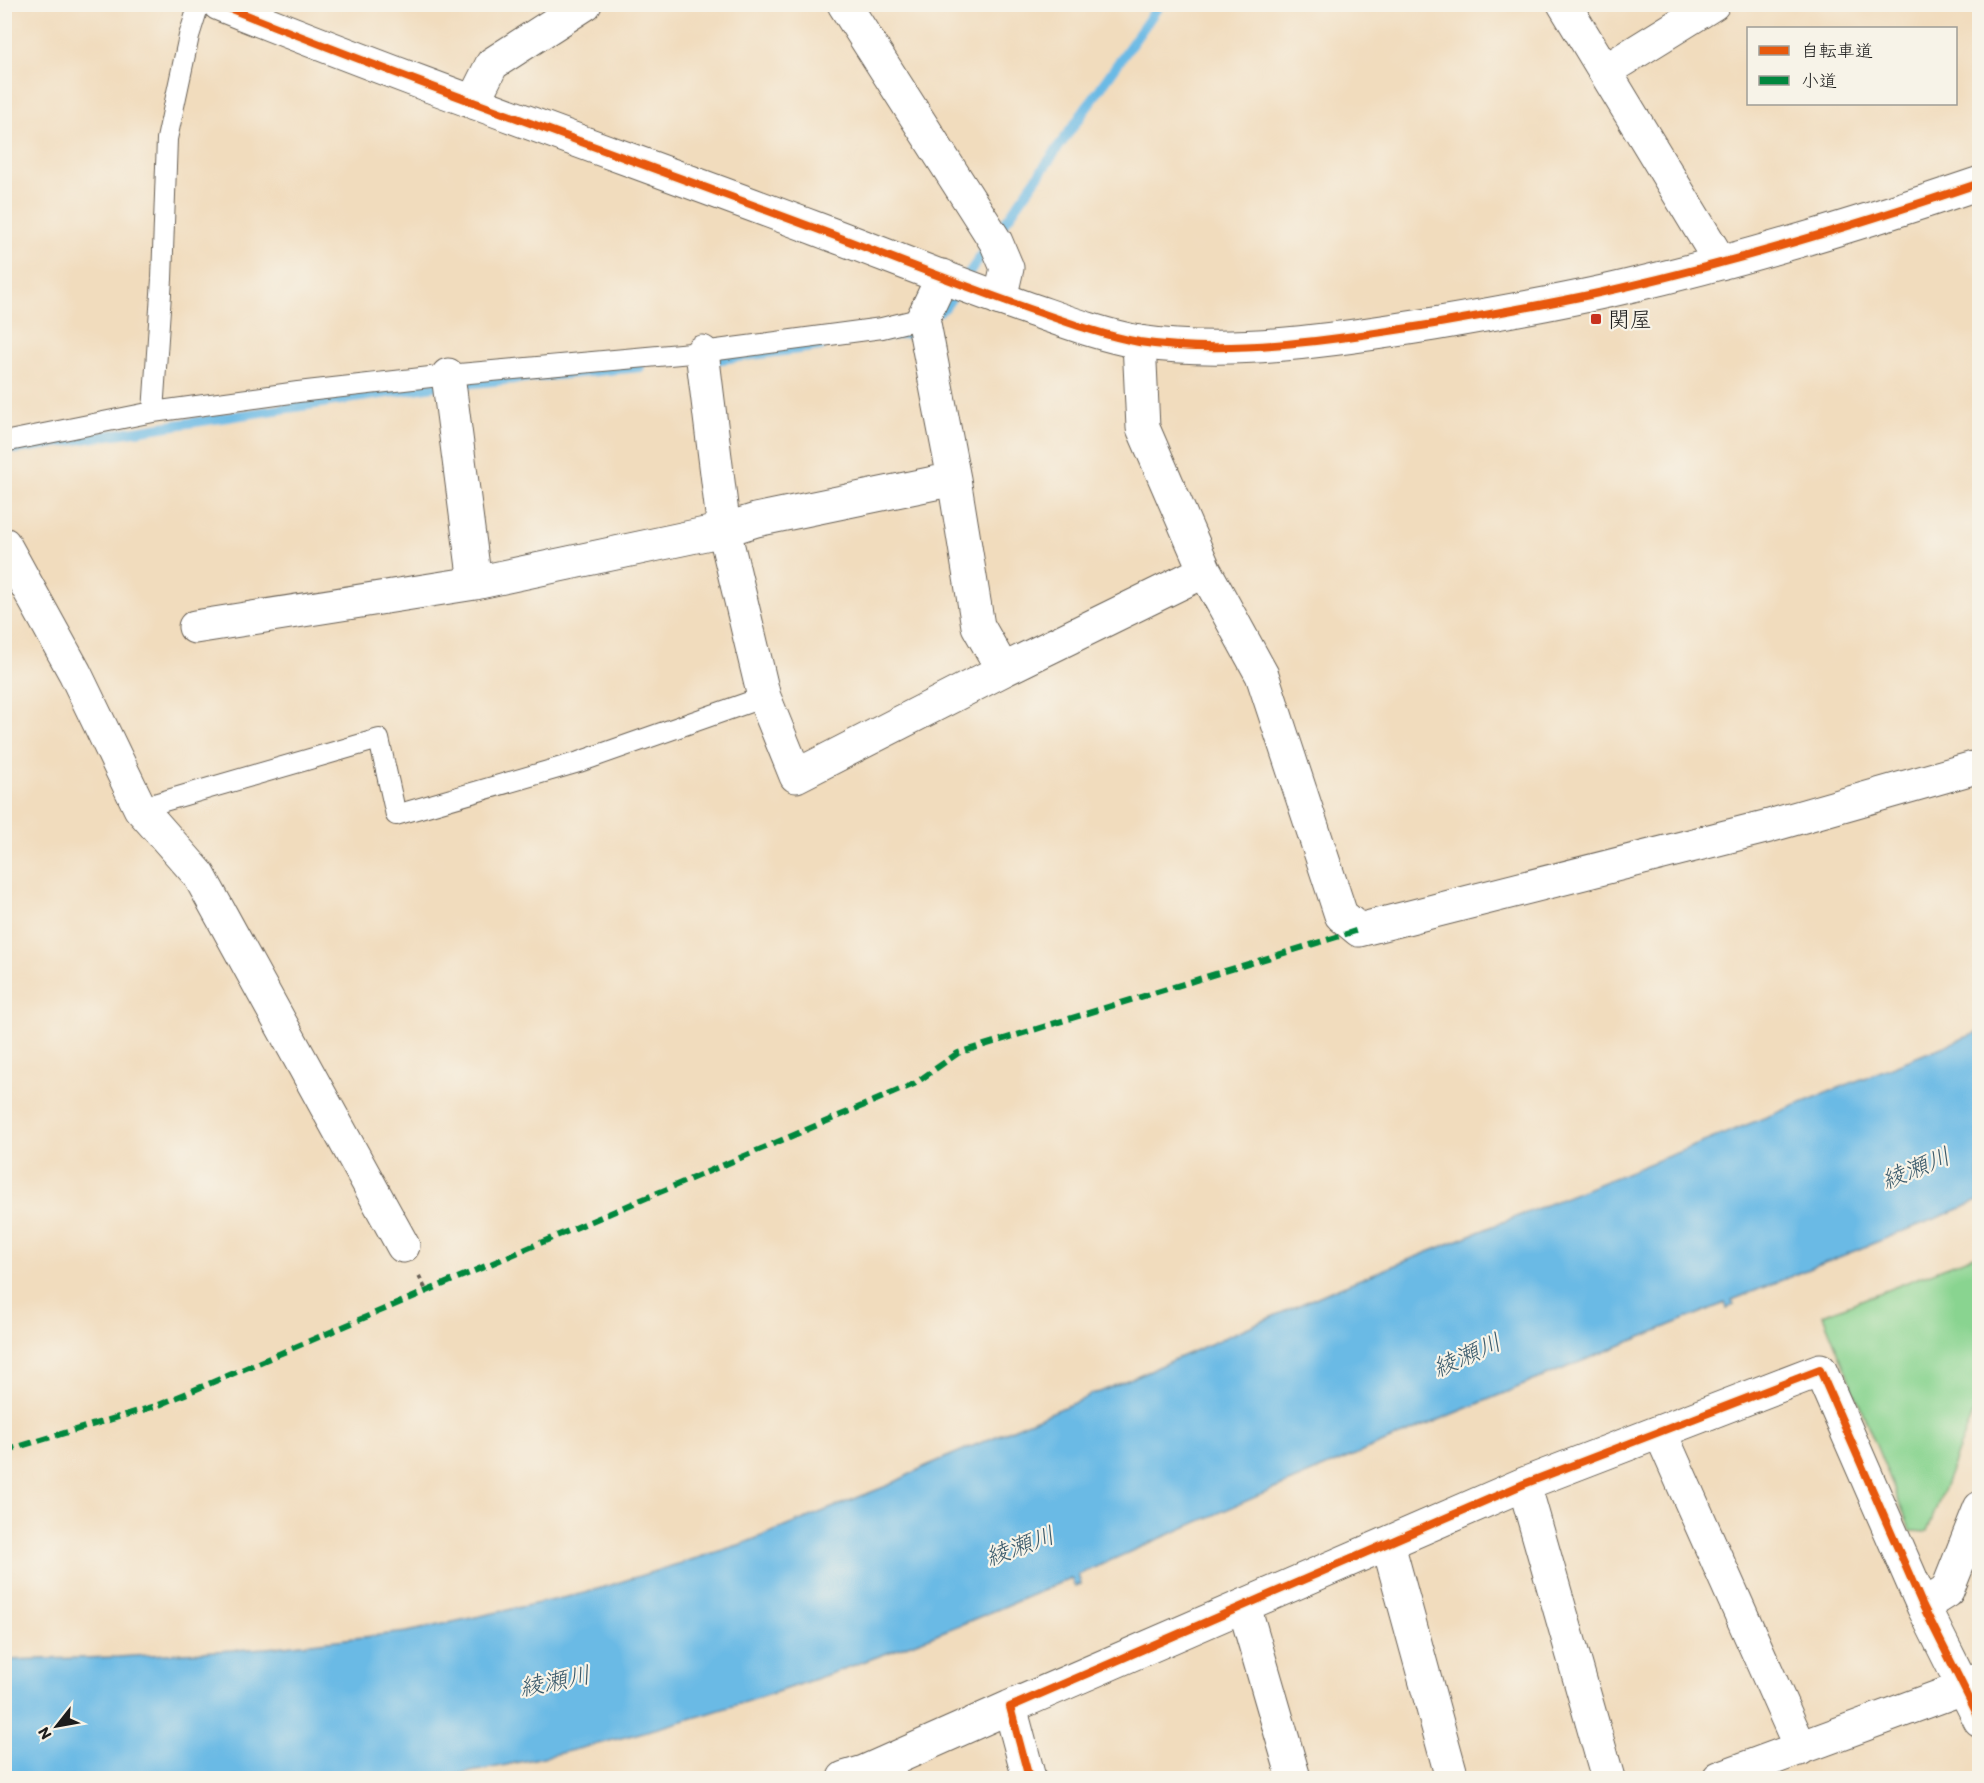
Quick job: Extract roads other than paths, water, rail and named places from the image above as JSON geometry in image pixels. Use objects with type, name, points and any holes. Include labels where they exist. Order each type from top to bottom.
[{"type":"street","points":[[219,4],[337,52],[1000,298],[1087,329],[1139,342],[1201,347],[1278,344],[1377,333],[1521,309],[1623,288],[1721,263],[1883,215],[1980,183]]},
{"type":"street","points":[[473,102],[492,64],[585,4]]},
{"type":"street","points":[[844,4],[996,242],[1007,268],[1000,298]]},
{"type":"street","points":[[1564,4],[1721,263]]},
{"type":"street","points":[[1605,71],[1713,4]]},
{"type":"street","points":[[943,276],[923,318],[954,479],[978,626],[1003,670]]},
{"type":"street","points":[[1139,342],[1143,428],[1205,571],[1262,675],[1341,915],[1359,930],[1769,826],[1980,766]]},
{"type":"street","points":[[702,352],[724,530],[764,697],[796,776],[1003,670],[1205,571]]},
{"type":"street","points":[[448,375],[475,583]]},
{"type":"street","points":[[195,627],[475,583],[724,530],[756,520],[954,479]]},
{"type":"street","points":[[4,544],[75,673],[140,808],[199,875],[403,1246]]},
{"type":"street","points":[[844,1779],[1524,1484],[1820,1370],[1923,1606],[1972,1683],[1980,1720]]},
{"type":"street","points":[[1660,1432],[1801,1749]]},
{"type":"street","points":[[1524,1484],[1608,1779]]},
{"type":"street","points":[[1923,1606],[1947,1591],[1980,1508]]},
{"type":"street","points":[[1388,1544],[1452,1779]]},
{"type":"street","points":[[1244,1606],[1294,1779]]},
{"type":"street","points":[[1719,1779],[1972,1683]]},
{"type":"street","points":[[1010,1707],[1029,1779]]},
{"type":"lane","points":[[153,412],[167,139],[189,36],[199,4]]},
{"type":"lane","points":[[4,442],[153,412],[298,392],[448,375],[702,352],[882,328],[923,318]]},
{"type":"lane","points":[[140,808],[379,739],[396,815],[579,762],[764,697]]},
{"type":"water","name":"綾瀬川","points":[[1979,1032],[1979,1201],[1732,1300],[1734,1305],[1727,1308],[1725,1303],[1319,1470],[1078,1575],[1081,1584],[1075,1586],[1071,1578],[918,1642],[760,1698],[681,1722],[600,1744],[437,1778],[5,1778],[5,1660],[118,1657],[267,1648],[407,1632],[585,1593],[742,1544],[889,1485],[926,1466],[1088,1397],[1090,1394],[1100,1392],[1338,1288]]},
{"type":"waterway","points":[[940,311],[1160,4]]},
{"type":"waterway","points":[[884,336],[910,333],[920,325]]},
{"type":"waterway","points":[[706,361],[821,346]]},
{"type":"waterway","points":[[452,385],[640,367]]},
{"type":"waterway","points":[[16,449],[434,386]]},
{"type":"place","name":"関屋","points":[[1596,319]]}]
